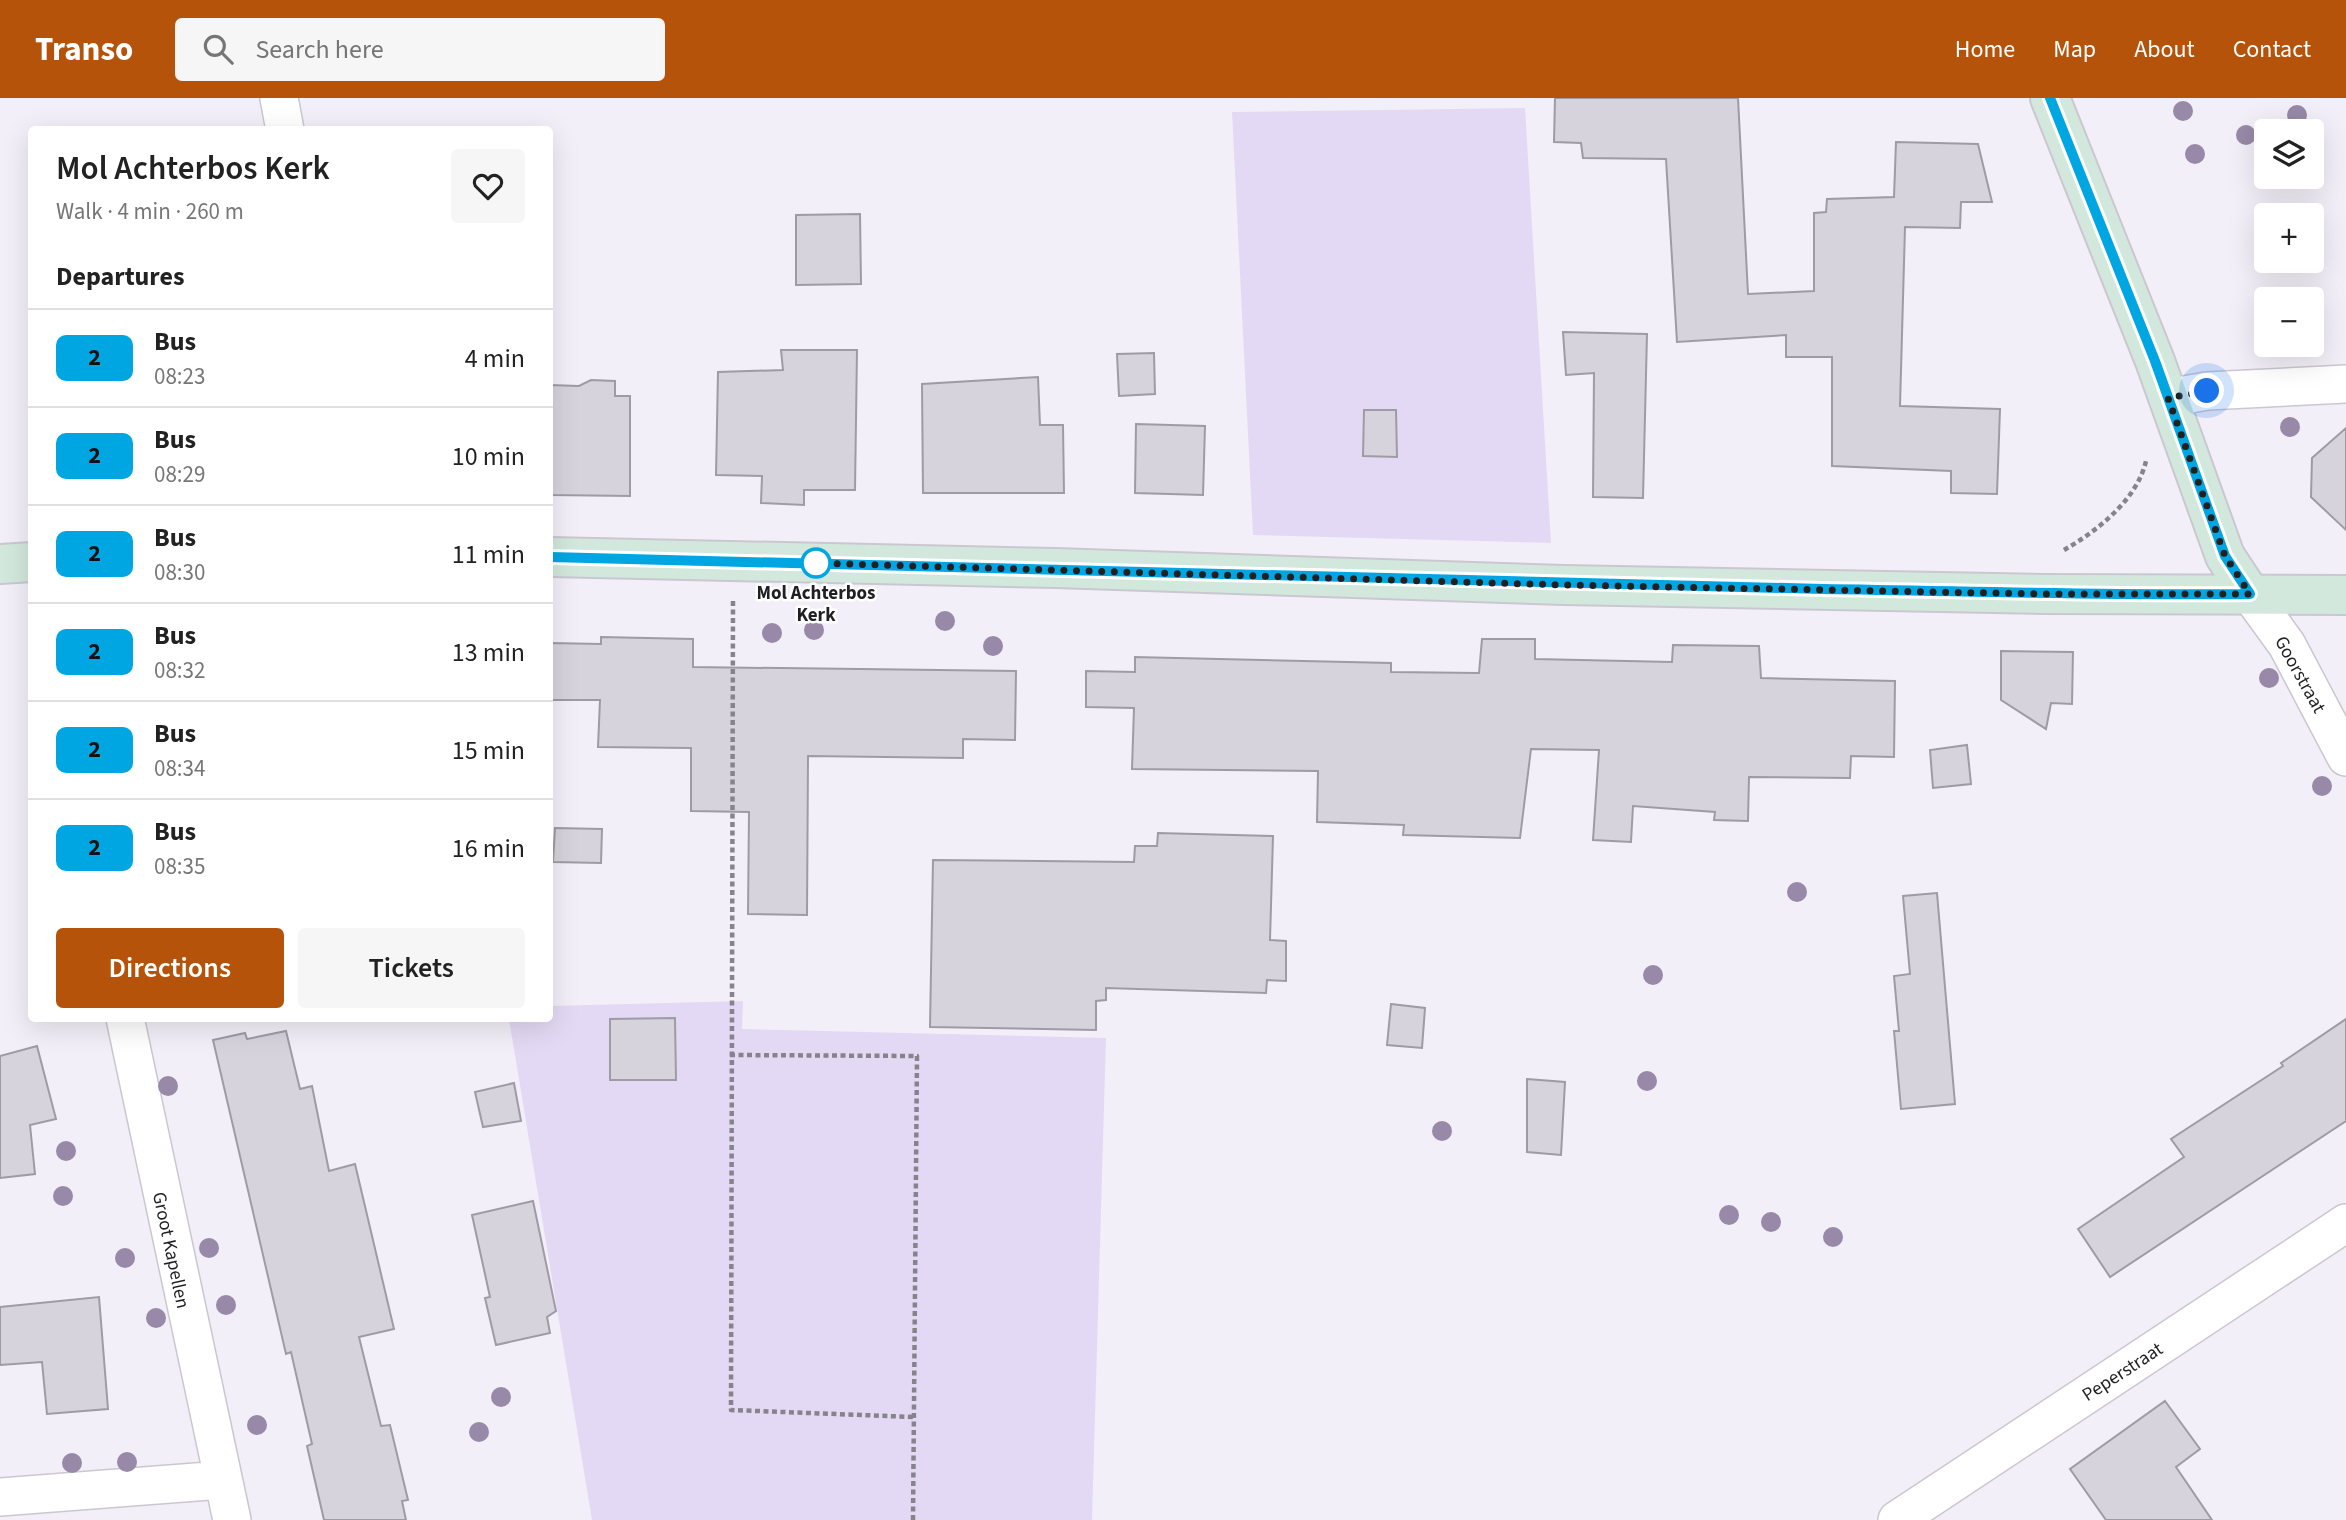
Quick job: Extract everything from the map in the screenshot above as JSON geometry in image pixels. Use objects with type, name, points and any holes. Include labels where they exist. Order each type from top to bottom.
[{"type":"street","points":[[279,98],[284,126]]},
{"type":"street","points":[[2050,98],[2168,398],[2225,556],[2267,593]]},
{"type":"street","points":[[2168,398],[2207,391],[2346,384]]},
{"type":"street","points":[[553,557],[1056,568],[1564,585],[2044,594],[2346,595]]},
{"type":"street","points":[[0,564],[28,562]]},
{"type":"street","name":"Goorstraat","points":[[2267,593],[2287,645],[2346,757]]},
{"type":"street","name":"Groot Kapellen","points":[[126,1022],[232,1520]]},
{"type":"street","name":"Peperstraat","points":[[1897,1520],[2346,1223]]},
{"type":"street","points":[[0,1497],[222,1480]]},
{"type":"path","points":[[2054,556],[2091,533],[2121,505],[2145,468],[2149,450]]},
{"type":"path","points":[[733,561],[731,1410],[914,1417]]},
{"type":"path","points":[[730,1055],[917,1056],[913,1520]]},
{"type":"shaded area","points":[[1525,108],[1551,543],[1253,535],[1232,112]]},
{"type":"shaded area","points":[[743,1001],[742,1029],[1106,1038],[1092,1520],[592,1520],[509,1022],[553,1022],[553,1006]]},
{"type":"building","points":[[1555,98],[1738,98],[1748,294],[1814,291],[1814,213],[1826,212],[1827,199],[1894,197],[1896,142],[1978,144],[1992,202],[1961,202],[1960,228],[1905,227],[1900,406],[2000,409],[1997,494],[1951,493],[1951,471],[1832,466],[1832,357],[1786,357],[1786,335],[1677,342],[1666,159],[1583,158],[1581,143],[1554,142]]},
{"type":"building","points":[[860,214],[861,284],[796,285],[796,215]]},
{"type":"building","points":[[1563,332],[1647,334],[1643,498],[1593,497],[1594,373],[1566,375]]},
{"type":"building","points":[[781,350],[857,350],[855,490],[804,490],[804,505],[761,503],[762,476],[716,475],[718,372],[783,370]]},
{"type":"building","points":[[1154,353],[1155,394],[1119,396],[1117,354]]},
{"type":"building","points":[[1038,377],[1040,425],[1063,425],[1064,493],[923,493],[922,384]]},
{"type":"building","points":[[591,380],[615,381],[615,396],[630,396],[630,496],[553,495],[553,385],[579,386]]},
{"type":"building","points":[[1364,410],[1396,410],[1397,457],[1363,456]]},
{"type":"building","points":[[1136,424],[1205,426],[1203,495],[1135,493]]},
{"type":"building","points":[[2346,428],[2346,530],[2311,497],[2312,458]]},
{"type":"building","points":[[601,637],[693,639],[693,667],[1016,671],[1015,740],[963,739],[963,758],[808,756],[807,915],[748,914],[749,812],[691,811],[691,748],[598,747],[600,700],[553,700],[553,643],[601,644]]},
{"type":"building","points":[[1482,639],[1535,639],[1535,659],[1672,662],[1673,645],[1759,646],[1761,678],[1895,681],[1894,757],[1851,756],[1850,778],[1749,777],[1748,821],[1714,820],[1715,812],[1633,806],[1631,842],[1593,840],[1599,750],[1531,749],[1520,838],[1403,835],[1404,825],[1317,822],[1318,771],[1132,769],[1134,708],[1086,707],[1086,671],[1135,672],[1135,657],[1391,663],[1391,672],[1479,673]]},
{"type":"building","points":[[2001,651],[2073,652],[2072,704],[2051,703],[2046,729],[2001,700]]},
{"type":"building","points":[[1967,745],[1971,784],[1933,788],[1930,750]]},
{"type":"building","points":[[555,828],[602,829],[601,863],[553,862]]},
{"type":"building","points":[[1158,833],[1273,836],[1270,940],[1286,941],[1286,981],[1267,980],[1266,993],[1106,988],[1106,1000],[1096,1001],[1096,1030],[930,1027],[933,860],[1134,862],[1135,846],[1157,846]]},
{"type":"building","points":[[1937,893],[1955,1104],[1901,1109],[1894,1031],[1899,1031],[1894,976],[1910,974],[1903,896]]},
{"type":"building","points":[[1391,1004],[1425,1008],[1422,1048],[1387,1045]]},
{"type":"building","points":[[675,1018],[676,1080],[610,1080],[610,1019]]},
{"type":"building","points":[[2346,1019],[2346,1121],[2110,1277],[2078,1229],[2184,1157],[2171,1139],[2283,1066],[2281,1063]]},
{"type":"building","points":[[286,1031],[300,1089],[312,1086],[329,1171],[355,1164],[394,1329],[359,1337],[381,1426],[390,1425],[408,1500],[402,1501],[406,1520],[324,1520],[307,1446],[312,1444],[291,1352],[286,1354],[213,1040],[245,1033],[247,1039]]},
{"type":"building","points":[[37,1046],[56,1119],[30,1125],[35,1174],[0,1178],[0,1056]]},
{"type":"building","points":[[1527,1079],[1565,1082],[1561,1155],[1527,1152]]},
{"type":"building","points":[[514,1083],[521,1121],[483,1127],[475,1092]]},
{"type":"building","points":[[533,1201],[556,1311],[547,1317],[550,1333],[496,1345],[485,1298],[490,1297],[472,1215]]},
{"type":"building","points":[[99,1297],[108,1409],[47,1414],[42,1362],[0,1365],[0,1307]]},
{"type":"building","points":[[2165,1401],[2200,1449],[2176,1467],[2212,1520],[2106,1520],[2070,1469]]},
{"type":"bus line","name":"2","points":[[553,557],[1056,568],[1564,585],[2044,594],[2250,594],[2225,556],[2155,361],[2050,98]]},
{"type":"place","name":"Mol Achterbos Kerk","points":[[816,563]]},
{"type":"route","points":[[816,563],[1564,585],[2044,594],[2250,594],[2225,556],[2168,398],[2207,391]]}]
